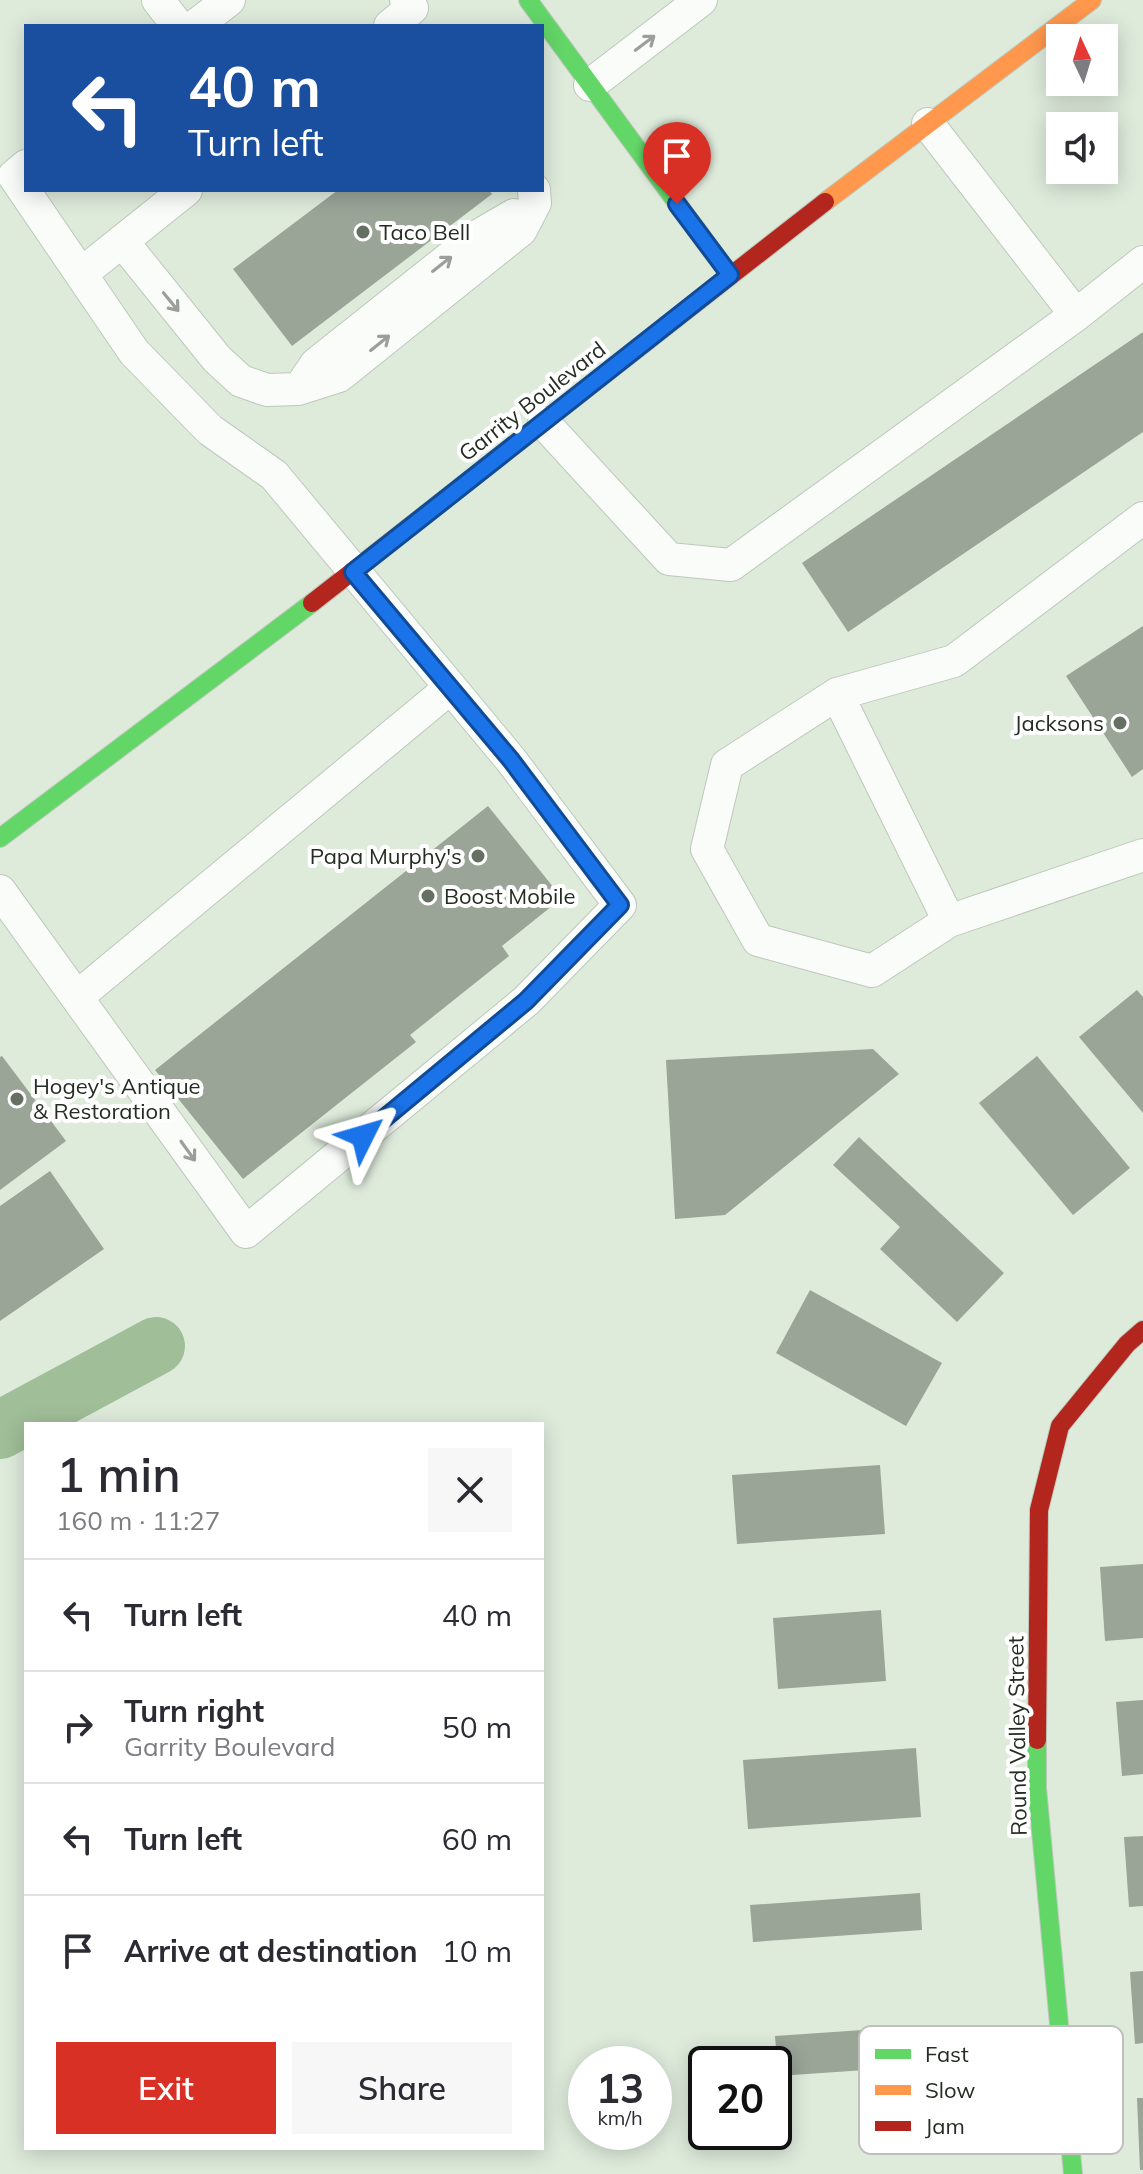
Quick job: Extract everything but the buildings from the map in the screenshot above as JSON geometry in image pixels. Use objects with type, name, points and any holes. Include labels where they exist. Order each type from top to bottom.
[{"type":"main road","points":[[528,0],[730,275]]},
{"type":"main road","name":"Garrity Boulevard","points":[[0,838],[353,572],[730,275],[1092,0]]},
{"type":"main road","name":"Round Valley Street","points":[[1059,2026],[1037,1788],[1039,1510],[1060,1426],[1127,1344],[1143,1330]]},
{"type":"main road","name":"Round Valley Street","points":[[1071,2154],[1073,2174]]},
{"type":"lane","points":[[158,0],[176,24]]},
{"type":"lane","points":[[198,24],[229,0]]},
{"type":"lane","points":[[590,85],[701,0]]},
{"type":"lane","points":[[928,124],[1076,315]]},
{"type":"lane","points":[[24,168],[14,176],[24,191]]},
{"type":"lane","points":[[0,891],[246,1232],[514,1011],[620,905],[511,760],[274,475],[210,430],[134,352],[25,192]]},
{"type":"lane","points":[[81,274],[183,192]]},
{"type":"lane","points":[[122,241],[217,359],[241,381],[267,390],[300,388],[339,376],[521,230],[534,197]]},
{"type":"lane","points":[[544,423],[669,559],[731,565],[1076,315],[1143,262]]},
{"type":"lane","points":[[1143,518],[954,661],[837,694],[727,765],[707,849],[758,940],[872,971],[949,921],[1143,855]]},
{"type":"lane","points":[[77,997],[450,688]]},
{"type":"lane","points":[[837,694],[949,921]]},
{"type":"waterway","points":[[0,1430],[156,1346]]},
{"type":"traffic: fast","points":[[528,0],[730,275]]},
{"type":"traffic: fast","points":[[0,838],[312,603]]},
{"type":"traffic: fast","points":[[1037,1740],[1037,1788],[1059,2026]]},
{"type":"traffic: fast","points":[[1071,2154],[1073,2174]]},
{"type":"traffic: slow","points":[[825,202],[1092,0]]},
{"type":"traffic: jam","points":[[312,603],[825,202]]},
{"type":"traffic: jam","points":[[1037,1740],[1039,1510],[1060,1426],[1127,1344],[1143,1330]]},
{"type":"place","name":"Taco Bell","points":[[363,232]]},
{"type":"place","name":"Jacksons","points":[[1120,723]]},
{"type":"place","name":"Papa Murphy's","points":[[478,856]]},
{"type":"place","name":"Boost Mobile","points":[[428,896]]},
{"type":"place","name":"Hogey's Antique & Restoration","points":[[17,1099]]},
{"type":"route","points":[[363,1136],[526,1001],[620,905],[511,760],[353,572],[730,275],[677,204]]}]
